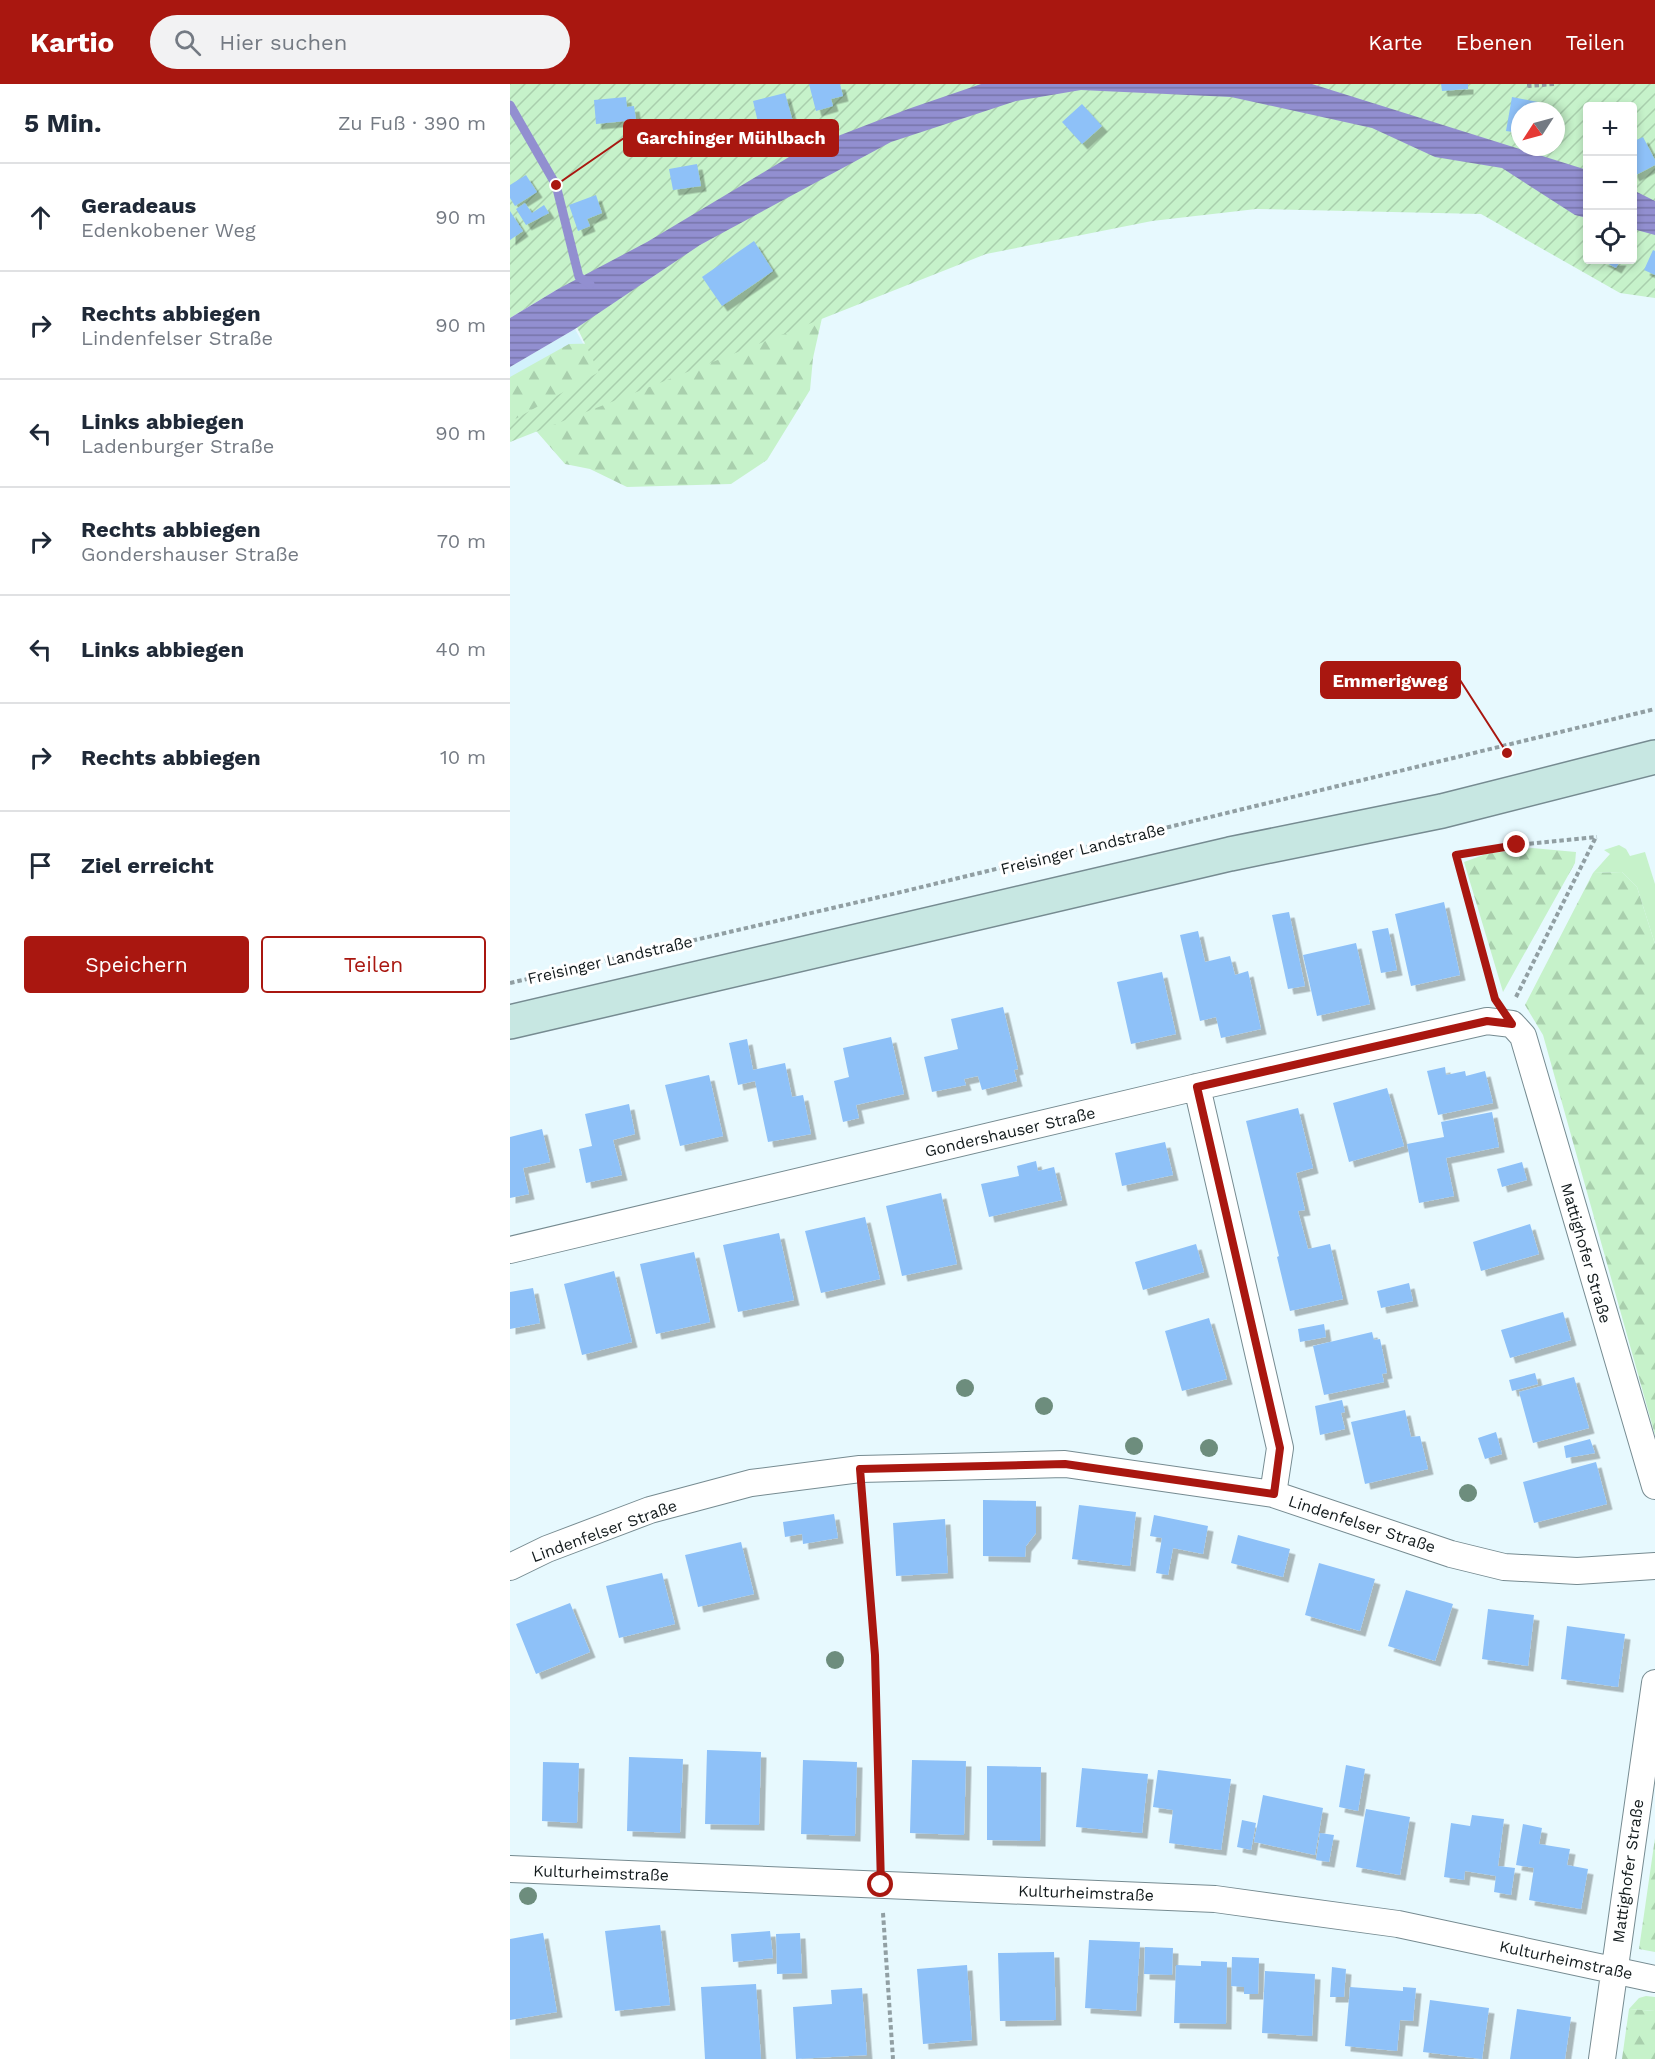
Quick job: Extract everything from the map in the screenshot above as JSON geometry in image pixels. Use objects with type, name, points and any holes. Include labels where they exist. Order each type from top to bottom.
[{"type":"main road","points":[[510,1023],[1219,857],[1442,811],[1655,757]]},
{"type":"street","name":"Gondershauser Straße","points":[[510,1250],[1197,1087],[1487,1021],[1512,1024]]},
{"type":"street","name":"Mattighofer Straße","points":[[1512,1024],[1523,1036],[1655,1486]]},
{"type":"street","points":[[1197,1087],[1280,1448],[1274,1494]]},
{"type":"street","name":"Lindenfelser Straße","points":[[510,1568],[547,1549],[651,1510],[751,1484],[860,1469],[1065,1464],[1274,1494],[1451,1554],[1504,1567],[1577,1570],[1655,1566]]},
{"type":"street","name":"Mattighofer Straße","points":[[1602,2059],[1655,1683]]},
{"type":"street","name":"Kulturheimstraße","points":[[510,1869],[1215,1899],[1398,1924],[1655,1979]]},
{"type":"path","points":[[1529,84],[1529,86],[1554,84]]},
{"type":"path","name":"Freisinger Landstraße","points":[[510,983],[920,888],[1655,709]]},
{"type":"path","points":[[1597,837],[1513,1004],[1512,1024],[1495,999],[1456,855],[1517,845],[1597,837]]},
{"type":"path","points":[[860,1469],[875,1655],[881,1885],[893,2059]]},
{"type":"shaded area","points":[[981,84],[1312,84],[1511,146],[1511,156],[1542,156],[1583,169],[1583,217],[1575,215],[1502,168],[1435,157],[1372,128],[1231,97],[1081,90],[1016,101],[891,142],[700,245],[575,329],[510,367],[510,318],[558,289],[647,242],[799,151]]},
{"type":"shaded area","points":[[1637,192],[1655,201],[1655,235],[1637,230]]},
{"type":"shaded area","points":[[575,329],[599,372],[510,422],[510,367]]},
{"type":"green space","points":[[510,84],[1655,84],[1655,298],[1620,293],[1481,214],[1256,209],[1152,221],[986,254],[510,442],[510,422],[599,372],[558,289],[510,318]]},
{"type":"green space","points":[[826,300],[813,358],[810,390],[767,460],[731,484],[627,487],[590,469],[565,464],[531,425],[510,434],[510,377],[569,344],[616,343]]},
{"type":"green space","points":[[1619,845],[1626,849],[1630,856],[1645,852],[1655,884],[1655,944],[1637,887],[1622,872],[1593,873],[1610,854],[1604,850]]},
{"type":"green space","points":[[1532,848],[1576,852],[1575,863],[1503,992],[1464,862],[1486,854]]},
{"type":"green space","points":[[1622,872],[1637,887],[1655,944],[1655,1435],[1543,1035],[1525,1005],[1593,873]]},
{"type":"green space","points":[[1655,1838],[1655,1952],[1639,1949]]},
{"type":"green space","points":[[1655,1997],[1655,2011],[1629,2009],[1639,1998]]},
{"type":"green space","points":[[1629,2009],[1655,2011],[1655,2059],[1622,2059]]},
{"type":"building","points":[[809,84],[840,84],[843,96],[831,99],[833,106],[816,111]]},
{"type":"building","points":[[1441,84],[1468,84],[1468,89],[1442,91]]},
{"type":"building","points":[[785,93],[793,122],[760,131],[753,101]]},
{"type":"building","points":[[626,97],[627,107],[634,106],[636,120],[596,124],[594,100]]},
{"type":"building","points":[[1512,97],[1538,102],[1511,102]]},
{"type":"building","points":[[1511,103],[1511,132],[1506,131]]},
{"type":"building","points":[[1082,104],[1102,126],[1082,144],[1062,122]]},
{"type":"building","points":[[1643,137],[1655,160],[1655,165],[1637,174],[1637,156],[1637,140]]},
{"type":"building","points":[[697,164],[701,186],[673,190],[669,169]]},
{"type":"building","points":[[526,175],[537,192],[515,206],[510,198],[510,185]]},
{"type":"building","points":[[596,195],[602,213],[587,219],[590,226],[578,231],[569,205]]},
{"type":"building","points":[[525,203],[532,213],[544,205],[549,213],[526,225],[516,209]]},
{"type":"building","points":[[510,211],[523,231],[510,240]]},
{"type":"building","points":[[754,241],[773,271],[722,306],[702,277]]},
{"type":"building","points":[[1653,250],[1655,251],[1655,275],[1644,270]]},
{"type":"building","points":[[1444,902],[1460,975],[1411,986],[1395,914]]},
{"type":"building","points":[[1289,912],[1305,986],[1288,989],[1272,915]]},
{"type":"building","points":[[1388,928],[1397,970],[1381,973],[1372,931]]},
{"type":"building","points":[[1198,931],[1205,962],[1230,956],[1235,975],[1248,971],[1261,1029],[1221,1038],[1216,1017],[1200,1021],[1180,935]]},
{"type":"building","points":[[1356,943],[1370,1004],[1317,1016],[1303,955]]},
{"type":"building","points":[[1162,972],[1176,1034],[1131,1044],[1117,982]]},
{"type":"building","points":[[1003,1007],[1018,1069],[1014,1070],[1017,1081],[982,1090],[978,1076],[964,1079],[966,1085],[932,1092],[924,1057],[958,1049],[951,1019]]},
{"type":"building","points":[[891,1037],[904,1094],[856,1105],[859,1118],[843,1122],[834,1081],[849,1077],[843,1048]]},
{"type":"building","points":[[747,1039],[753,1070],[785,1063],[792,1097],[803,1095],[811,1134],[768,1142],[755,1081],[738,1085],[729,1043]]},
{"type":"building","points":[[1445,1067],[1446,1075],[1465,1071],[1466,1076],[1485,1071],[1493,1103],[1438,1115],[1427,1071]]},
{"type":"building","points":[[709,1075],[723,1136],[680,1146],[665,1085]]},
{"type":"building","points":[[1387,1088],[1404,1146],[1349,1162],[1333,1103]]},
{"type":"building","points":[[629,1104],[635,1134],[613,1140],[622,1175],[586,1183],[579,1149],[592,1146],[585,1114]]},
{"type":"building","points":[[1298,1108],[1313,1168],[1296,1173],[1305,1210],[1298,1211],[1308,1249],[1330,1244],[1343,1299],[1290,1311],[1246,1121]]},
{"type":"building","points":[[1492,1112],[1499,1147],[1446,1158],[1454,1196],[1419,1203],[1407,1144],[1444,1137],[1441,1122]]},
{"type":"building","points":[[542,1129],[550,1162],[523,1168],[529,1194],[510,1198],[510,1137]]},
{"type":"building","points":[[1165,1142],[1173,1175],[1122,1186],[1115,1153]]},
{"type":"building","points":[[1036,1161],[1038,1171],[1054,1167],[1062,1200],[989,1217],[981,1184],[1019,1176],[1017,1166]]},
{"type":"building","points":[[1522,1162],[1527,1180],[1502,1187],[1497,1169]]},
{"type":"building","points":[[941,1193],[957,1264],[902,1276],[886,1206]]},
{"type":"building","points":[[865,1217],[880,1279],[821,1293],[805,1231]]},
{"type":"building","points":[[1530,1224],[1539,1254],[1481,1271],[1473,1242]]},
{"type":"building","points":[[779,1233],[794,1300],[738,1312],[723,1245]]},
{"type":"building","points":[[1196,1244],[1204,1272],[1143,1290],[1135,1262]]},
{"type":"building","points":[[694,1252],[710,1322],[656,1334],[640,1264]]},
{"type":"building","points":[[614,1271],[632,1342],[582,1355],[564,1284]]},
{"type":"building","points":[[1409,1283],[1413,1301],[1381,1308],[1377,1291]]},
{"type":"building","points":[[533,1288],[540,1323],[510,1329],[510,1292]]},
{"type":"building","points":[[1563,1312],[1571,1340],[1510,1358],[1501,1330]]},
{"type":"building","points":[[1209,1318],[1227,1379],[1182,1391],[1165,1331]]},
{"type":"building","points":[[1324,1324],[1326,1337],[1300,1342],[1298,1329]]},
{"type":"building","points":[[1372,1332],[1374,1340],[1380,1339],[1387,1373],[1382,1374],[1384,1382],[1324,1395],[1313,1346]]},
{"type":"building","points":[[1535,1373],[1538,1384],[1512,1391],[1509,1380]]},
{"type":"building","points":[[1574,1377],[1589,1428],[1533,1443],[1519,1392]]},
{"type":"building","points":[[1342,1400],[1345,1412],[1341,1413],[1345,1429],[1320,1435],[1315,1406]]},
{"type":"building","points":[[1405,1410],[1411,1437],[1420,1436],[1428,1469],[1365,1484],[1351,1422]]},
{"type":"building","points":[[1496,1432],[1502,1454],[1485,1459],[1478,1438]]},
{"type":"building","points":[[1590,1439],[1595,1453],[1566,1458],[1564,1446]]},
{"type":"building","points":[[1596,1462],[1607,1504],[1534,1523],[1523,1482]]},
{"type":"building","points":[[983,1500],[1036,1501],[1036,1533],[1026,1546],[1025,1557],[983,1556]]},
{"type":"building","points":[[1079,1505],[1136,1512],[1130,1566],[1072,1559]]},
{"type":"building","points":[[834,1514],[838,1538],[803,1544],[802,1534],[785,1537],[783,1522]]},
{"type":"building","points":[[1154,1515],[1208,1526],[1203,1554],[1173,1548],[1168,1575],[1156,1573],[1162,1538],[1150,1536]]},
{"type":"building","points":[[945,1519],[948,1573],[896,1576],[893,1523]]},
{"type":"building","points":[[1238,1535],[1290,1549],[1283,1577],[1231,1563]]},
{"type":"building","points":[[741,1542],[754,1594],[698,1607],[685,1555]]},
{"type":"building","points":[[1319,1563],[1375,1579],[1360,1631],[1305,1615]]},
{"type":"building","points":[[662,1573],[675,1624],[619,1638],[606,1586]]},
{"type":"building","points":[[1406,1590],[1453,1604],[1435,1661],[1388,1646]]},
{"type":"building","points":[[570,1603],[590,1652],[536,1674],[516,1624]]},
{"type":"building","points":[[1488,1609],[1534,1615],[1528,1666],[1482,1659]]},
{"type":"building","points":[[1567,1626],[1625,1634],[1618,1687],[1561,1679]]},
{"type":"building","points":[[707,1750],[761,1752],[759,1825],[705,1824]]},
{"type":"building","points":[[629,1757],[683,1759],[680,1833],[627,1831]]},
{"type":"building","points":[[803,1760],[857,1762],[855,1836],[801,1834]]},
{"type":"building","points":[[912,1760],[966,1761],[964,1835],[910,1833]]},
{"type":"building","points":[[543,1762],[579,1763],[577,1823],[542,1821]]},
{"type":"building","points":[[1346,1765],[1365,1769],[1358,1811],[1339,1807]]},
{"type":"building","points":[[987,1766],[1041,1767],[1040,1841],[987,1840]]},
{"type":"building","points":[[1082,1768],[1148,1774],[1142,1833],[1076,1827]]},
{"type":"building","points":[[1158,1770],[1231,1779],[1221,1850],[1169,1843],[1173,1810],[1153,1807]]},
{"type":"building","points":[[1263,1795],[1323,1808],[1315,1855],[1254,1842]]},
{"type":"building","points":[[1366,1809],[1410,1817],[1400,1875],[1356,1867]]},
{"type":"building","points":[[1472,1815],[1504,1819],[1498,1866],[1515,1868],[1511,1895],[1494,1892],[1496,1876],[1465,1871],[1464,1880],[1444,1877],[1451,1823],[1470,1826]]},
{"type":"building","points":[[1242,1820],[1256,1823],[1251,1850],[1237,1847]]},
{"type":"building","points":[[1523,1824],[1542,1828],[1539,1844],[1570,1849],[1567,1865],[1588,1869],[1581,1909],[1529,1900],[1534,1868],[1516,1865]]},
{"type":"building","points":[[1320,1833],[1334,1835],[1329,1862],[1316,1860]]},
{"type":"building","points":[[660,1925],[670,2005],[615,2011],[605,1931]]},
{"type":"building","points":[[770,1931],[773,1958],[733,1962],[731,1934]]},
{"type":"building","points":[[543,1933],[557,2012],[510,2020],[510,1939]]},
{"type":"building","points":[[800,1933],[802,1973],[777,1974],[776,1934]]},
{"type":"building","points":[[1089,1940],[1140,1942],[1136,2011],[1085,2008]]},
{"type":"building","points":[[1145,1947],[1173,1948],[1172,1975],[1144,1974]]},
{"type":"building","points":[[1054,1952],[1056,2020],[1000,2021],[998,1953]]},
{"type":"building","points":[[1232,1957],[1259,1958],[1258,1994],[1244,1994],[1244,1987],[1231,1986]]},
{"type":"building","points":[[1201,1961],[1227,1962],[1226,2024],[1174,2023],[1176,1965],[1201,1966]]},
{"type":"building","points":[[967,1965],[972,2040],[923,2044],[917,1969]]},
{"type":"building","points":[[1332,1967],[1346,1969],[1344,1997],[1330,1997]]},
{"type":"building","points":[[1265,1971],[1315,1974],[1312,2036],[1262,2033]]},
{"type":"building","points":[[756,1984],[761,2059],[705,2059],[701,1987]]},
{"type":"building","points":[[1350,1987],[1403,1991],[1403,1987],[1416,1988],[1413,2021],[1400,2020],[1397,2051],[1345,2046]]},
{"type":"building","points":[[862,1988],[867,2055],[796,2059],[793,2007],[832,2004],[831,1990]]},
{"type":"building","points":[[1430,2000],[1489,2008],[1482,2059],[1423,2052]]},
{"type":"building","points":[[1517,2009],[1571,2017],[1565,2059],[1510,2059]]},
{"type":"waterway","points":[[510,105],[556,185],[579,277],[590,284]]},
{"type":"place","name":"Garchinger Mühlbach","points":[[556,185]]},
{"type":"place","name":"Emmerigweg","points":[[1507,753]]},
{"type":"route","points":[[881,1885],[875,1655],[860,1469],[1065,1464],[1274,1494],[1280,1448],[1197,1087],[1487,1021],[1512,1024],[1495,999],[1456,855],[1517,845]]}]
